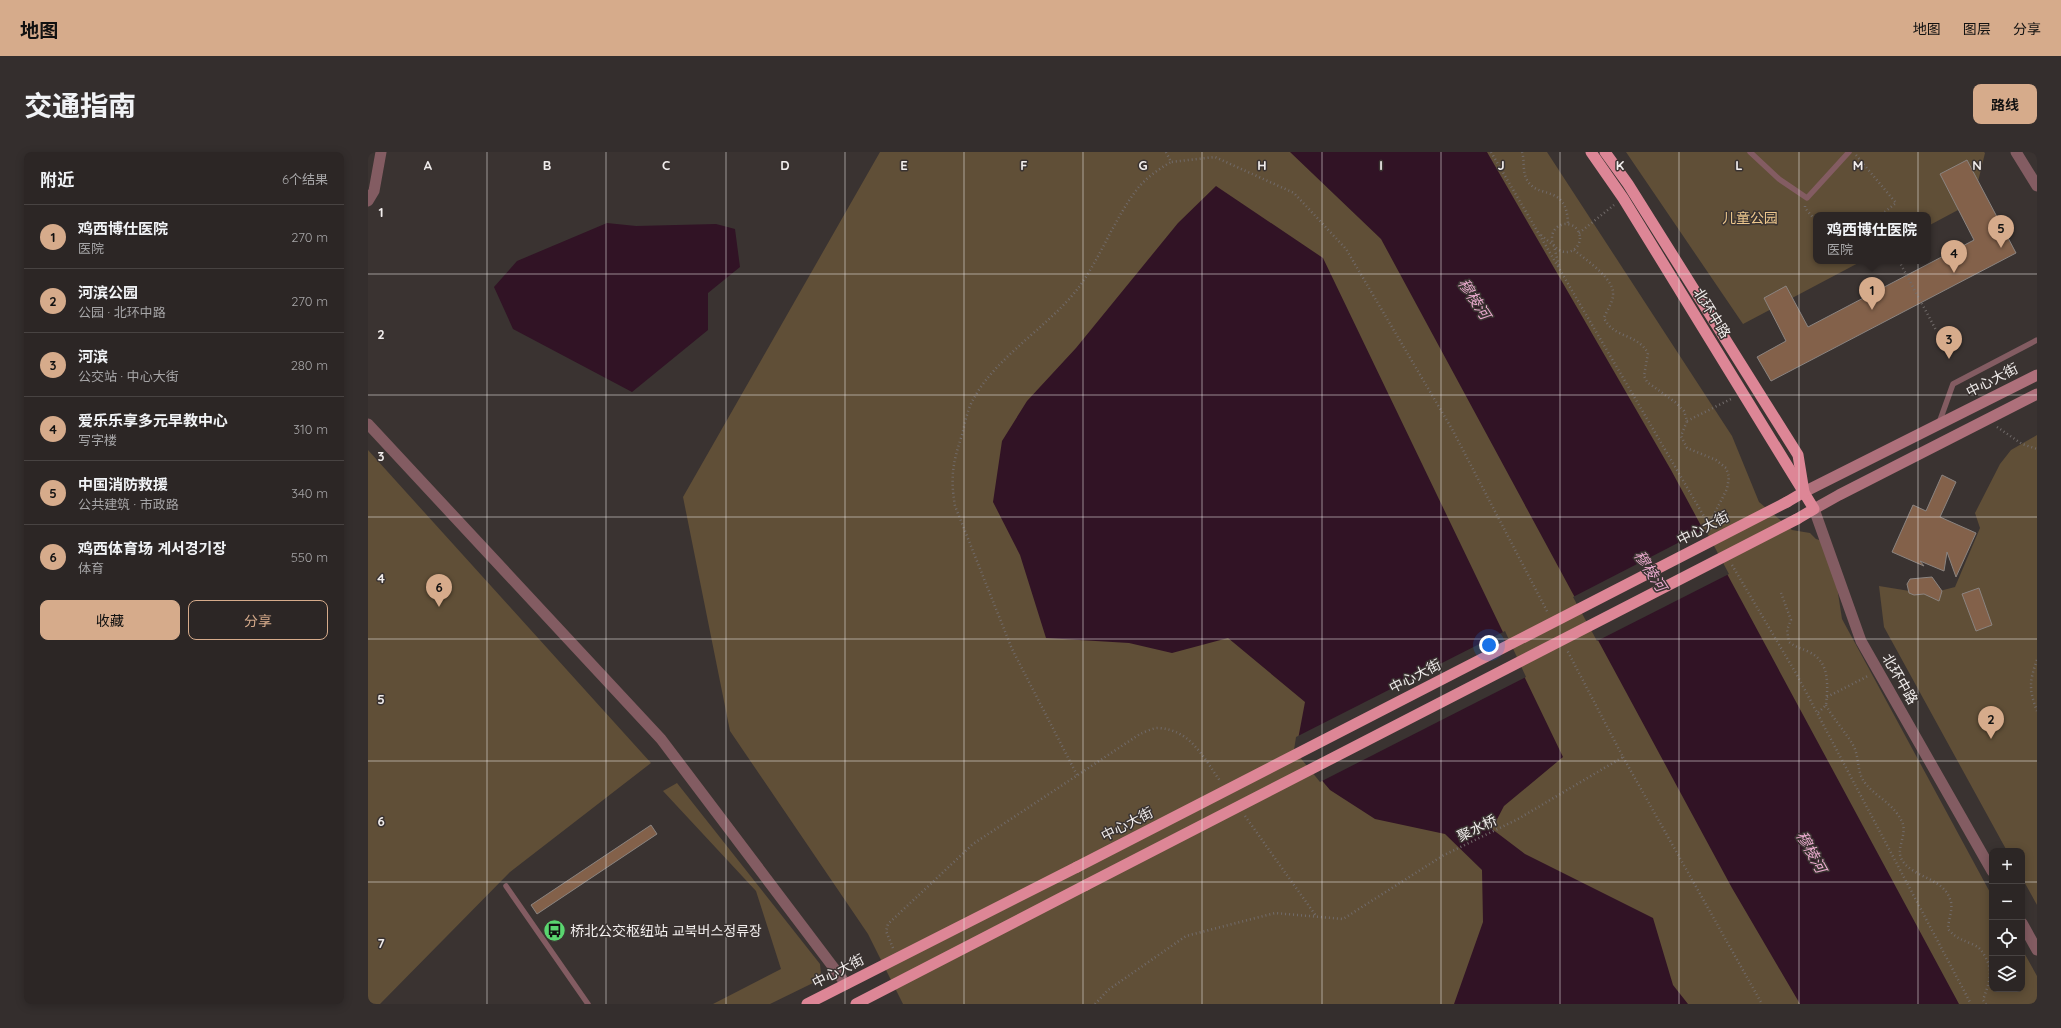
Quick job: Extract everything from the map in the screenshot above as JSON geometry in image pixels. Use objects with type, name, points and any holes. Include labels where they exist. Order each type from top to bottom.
[{"type":"highway","name":"北环中路","points":[[1591,152],[1623,198],[1744,392],[1814,509]]},
{"type":"highway","name":"北环中路","points":[[1605,152],[1628,184],[1798,455],[1804,492]]},
{"type":"highway","name":"中心大街","points":[[807,1004],[1077,867],[1804,492]]},
{"type":"highway","points":[[856,1004],[1814,509]]},
{"type":"main road","name":"中心大街","points":[[1804,492],[2037,375]]},
{"type":"main road","points":[[1814,509],[2037,394]]},
{"type":"street","points":[[368,201],[374,191],[381,152]]},
{"type":"street","points":[[2016,152],[2037,186]]},
{"type":"street","points":[[368,424],[661,739],[846,984]]},
{"type":"street","name":"北环中路","points":[[1814,509],[1861,641],[1989,866]]},
{"type":"street","points":[[2025,928],[2037,950]]},
{"type":"lane","points":[[1750,152],[1779,179],[1806,198],[1849,152]]},
{"type":"lane","points":[[1938,424],[1953,384],[2037,340]]},
{"type":"lane","points":[[506,886],[588,1004]]},
{"type":"path","points":[[1166,152],[1171,162]]},
{"type":"path","points":[[1491,152],[1712,531]]},
{"type":"path","points":[[1522,152],[1523,172],[1527,181],[1532,186],[1554,195],[1561,201],[1568,211],[1568,224]]},
{"type":"path","points":[[1853,152],[1896,203],[1885,212]]},
{"type":"path","points":[[1077,775],[1012,649],[955,506],[952,490],[952,463],[972,400],[988,378],[1067,302],[1080,286],[1115,225],[1139,188],[1156,172],[1171,162],[1215,157],[1294,193],[1346,248],[1452,430],[1550,618]]},
{"type":"path","points":[[1579,233],[1623,198]]},
{"type":"path","points":[[1806,198],[1805,208],[1813,217]]},
{"type":"path","points":[[1539,233],[1554,246],[1565,252],[1574,250],[1579,242],[1579,233],[1568,224],[1559,226],[1555,229],[1552,237],[1554,246],[1560,270]]},
{"type":"path","points":[[1574,250],[1604,274],[1612,286],[1614,296],[1604,318],[1608,327],[1642,344],[1648,353],[1644,376],[1647,382],[1675,402],[1684,411],[1687,421],[1681,436],[1687,448],[1716,460],[1726,468],[1729,477],[1727,489],[1708,524]]},
{"type":"path","points":[[1901,264],[1936,330]]},
{"type":"path","points":[[1687,421],[1744,392]]},
{"type":"path","points":[[1987,420],[2022,444],[2037,449]]},
{"type":"path","points":[[1729,559],[1797,675],[1971,1004]]},
{"type":"path","points":[[1781,593],[1790,620],[1787,630],[1789,642],[1796,648],[1810,652],[1818,660],[1827,674],[1826,705],[1817,714]]},
{"type":"path","points":[[1565,645],[1623,757],[1762,1004]]},
{"type":"path","points":[[2037,660],[2031,677],[2030,694],[2037,711]]},
{"type":"path","points":[[1827,697],[1878,671]]},
{"type":"path","points":[[1826,705],[1854,746],[1863,780],[1890,804],[1903,822],[1903,838],[1899,851],[1901,859],[1908,867],[1932,879],[1943,888],[1950,899],[1951,909],[1948,920],[1948,929],[1959,939],[1976,945],[1982,951],[1990,965],[1990,981],[1983,1000],[1986,1004]]},
{"type":"path","points":[[897,957],[886,931],[888,924],[973,844],[1140,734],[1157,728],[1175,731],[1194,743],[1221,782]]},
{"type":"path","name":"聚水桥","points":[[1095,1004],[1108,990],[1186,936],[1275,913],[1343,919],[1444,855],[1518,819],[1623,757]]},
{"type":"path","points":[[1244,814],[1316,917]]},
{"type":"green space","points":[[880,152],[1547,152],[1732,436],[1759,502],[1792,530],[1810,533],[1816,539],[1826,542],[1832,554],[1842,619],[1989,890],[1989,992],[2025,992],[2025,954],[2037,976],[2037,1004],[903,1004],[868,934],[730,731],[683,497]]},
{"type":"green space","name":"儿童公园","points":[[1626,152],[1985,153],[1973,202],[1931,224],[1931,212],[1813,212],[1813,264],[1856,264],[1743,324]]},
{"type":"green space","points":[[2037,435],[2037,905],[2025,883],[2025,848],[2005,848],[1884,627],[1879,586],[1928,594],[1955,587],[1980,528],[1975,513],[2000,464],[2011,450]]},
{"type":"green space","points":[[368,450],[651,763],[510,872],[380,1004],[368,1004]]},
{"type":"green space","points":[[677,783],[820,964],[821,974],[815,982],[770,1004],[713,1004],[781,969],[756,891],[663,791]]},
{"type":"water","name":"穆棱河","points":[[1290,152],[1487,152],[1671,470],[1959,1004],[1800,1004],[1732,888],[1381,239]]},
{"type":"water","points":[[1216,186],[1323,258],[1563,757],[1504,806],[1492,829],[1525,854],[1653,918],[1673,985],[1688,1004],[1454,1004],[1483,922],[1482,870],[1445,834],[1375,819],[1330,790],[1296,750],[1305,702],[1228,638],[1172,653],[1129,643],[1046,638],[1020,555],[993,502],[1002,441],[1027,401],[1076,348],[1178,223]]},
{"type":"water","points":[[607,223],[636,226],[716,224],[735,229],[740,267],[708,293],[708,330],[632,392],[513,329],[494,287],[517,261]]},
{"type":"pier","points":[[1705,529],[1729,574],[1597,641],[1573,597]]},
{"type":"pier","points":[[1505,631],[1526,677],[1320,782],[1294,750],[1296,737]]},
{"type":"building","points":[[1967,160],[2016,253],[1771,381],[1757,357],[1786,341],[1764,298],[1786,286],[1808,327],[1928,264],[1931,264],[1931,263],[1974,240],[1940,174]]},
{"type":"building","points":[[1942,475],[1956,482],[1940,517],[1976,533],[1956,577],[1947,552],[1944,571],[1920,561],[1924,566],[1892,552],[1913,505],[1926,511]]},
{"type":"building","points":[[1932,577],[1942,591],[1939,601],[1924,594],[1914,595],[1909,593],[1907,584],[1910,579]]},
{"type":"building","points":[[1979,588],[1992,625],[1976,631],[1962,594]]},
{"type":"building","points":[[651,825],[657,834],[537,914],[531,905]]},
{"type":"place","name":"中国消防救援","points":[[2001,248]]},
{"type":"place","name":"爱乐乐享多元早教中心","points":[[1954,273]]},
{"type":"place","name":"鸡西博仕医院","points":[[1872,310]]},
{"type":"place","name":"河滨","points":[[1949,359]]},
{"type":"place","name":"鸡西体育场 계서경기장","points":[[439,607]]},
{"type":"place","name":"河滨公园","points":[[1991,739]]},
{"type":"place","name":"桥北公交枢纽站 교북버스정류장","points":[[554,931]]}]
